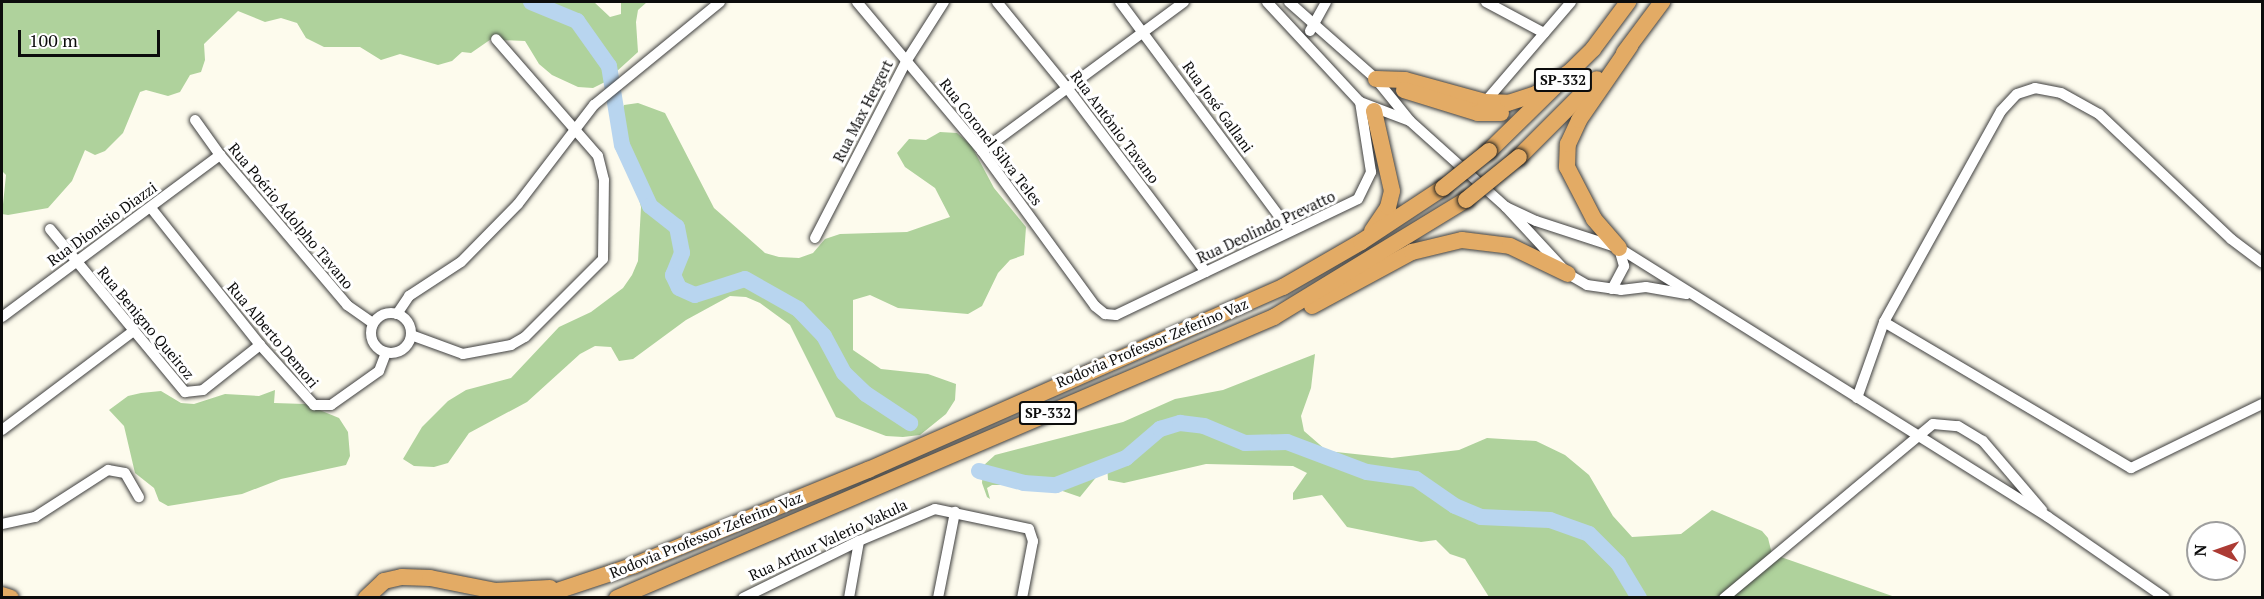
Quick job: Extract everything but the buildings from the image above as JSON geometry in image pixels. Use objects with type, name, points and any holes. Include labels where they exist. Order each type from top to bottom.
[{"type":"highway","name":"Rodovia Professor Zeferino Vaz","points":[[536,597],[583,584],[868,470],[1283,287],[1361,243],[1443,188],[1489,151],[1573,70],[1628,2]]},
{"type":"highway","name":"Rodovia Professor Zeferino Vaz","points":[[616,597],[646,588],[1274,317],[1466,200],[1519,157],[1630,46],[1662,2]]},
{"type":"highway","points":[[1619,248],[1594,219],[1567,167],[1568,144],[1579,120],[1630,46]]},
{"type":"highway","points":[[1367,89],[1405,80],[1485,102],[1524,100],[1573,70]]},
{"type":"highway","points":[[1367,89],[1401,88],[1478,113],[1537,106]]},
{"type":"highway","points":[[1361,243],[1380,222],[1392,191],[1367,89]]},
{"type":"highway","points":[[1274,317],[1296,314],[1412,252],[1462,240],[1510,246],[1568,274]]},
{"type":"highway","points":[[366,597],[384,581],[402,577],[430,578],[495,591],[583,584]]},
{"type":"highway","points":[[625,597],[646,588]]},
{"type":"highway","points":[[2,596],[11,597]]},
{"type":"street","points":[[398,314],[409,296],[461,262],[518,204],[575,126],[594,105],[720,2]]},
{"type":"street","name":"Rua Coronel Silva Teles","points":[[858,2],[982,151],[1095,306]]},
{"type":"street","name":"Rua Max Hergert","points":[[815,238],[907,60],[944,2]]},
{"type":"street","name":"Rua Antônio Tavano","points":[[997,2],[1068,89],[1206,272]]},
{"type":"street","name":"Rua José Gallani","points":[[1120,2],[1144,31],[1290,231]]},
{"type":"street","points":[[982,151],[1184,2]]},
{"type":"street","points":[[1267,2],[1306,39],[1410,122],[1506,207],[1568,274],[1587,285],[1612,289],[1646,287],[1695,296]]},
{"type":"street","points":[[1289,2],[1313,25],[1367,89],[1410,122]]},
{"type":"street","points":[[1306,39],[1326,2]]},
{"type":"street","points":[[1486,2],[1544,33]]},
{"type":"street","points":[[1485,102],[1571,2]]},
{"type":"street","points":[[411,335],[463,354],[511,345],[525,337],[598,268],[606,248],[602,166],[575,126],[496,39]]},
{"type":"street","points":[[1857,398],[1884,322],[2001,111],[2017,94],[2035,88],[2061,93],[2098,114],[2231,239],[2262,262]]},
{"type":"street","name":"Rua Deolindo Prevatto","points":[[1095,306],[1105,314],[1116,315],[1358,199],[1366,186],[1370,155],[1367,89]]},
{"type":"street","name":"Rua Poério Adolpho Tavano","points":[[195,120],[220,155],[347,305],[373,323]]},
{"type":"street","name":"Rua Dionísio Diazzi","points":[[2,317],[220,155]]},
{"type":"street","name":"Rua Alberto Demori","points":[[151,207],[260,345],[309,402],[320,407],[332,405],[379,371],[386,353]]},
{"type":"street","points":[[1506,207],[1536,221],[1619,248],[2048,517],[2165,597]]},
{"type":"street","name":"Rua Benigno Queiroz","points":[[50,229],[177,385],[194,394],[260,345]]},
{"type":"street","points":[[1612,289],[1624,266],[1619,248]]},
{"type":"street","points":[[386,313],[398,314],[410,326],[411,335],[403,350],[386,353],[372,342],[373,323],[386,313]]},
{"type":"street","points":[[1884,322],[2131,468],[2262,404]]},
{"type":"street","points":[[2,430],[132,332]]},
{"type":"street","points":[[1724,597],[1816,525],[1917,435],[1942,422],[1958,426],[1983,441],[2048,517]]},
{"type":"street","points":[[2,524],[35,517],[108,470],[124,473],[139,497]]},
{"type":"street","name":"Rua Arthur Valerio Vakula","points":[[743,597],[764,592],[858,541],[927,510],[955,512]]},
{"type":"street","points":[[938,597],[955,512],[1023,526],[1032,534],[1033,541],[1022,597]]},
{"type":"street","points":[[849,597],[858,541]]},
{"type":"green space","points":[[2,2],[594,2],[610,17],[621,14],[621,2],[647,2],[638,10],[636,22],[638,52],[605,82],[593,88],[578,87],[552,75],[539,64],[525,41],[500,40],[497,35],[471,53],[462,52],[452,61],[438,65],[400,54],[381,60],[360,47],[324,47],[306,38],[297,23],[281,18],[265,22],[238,11],[204,44],[205,60],[201,72],[190,75],[180,92],[168,96],[146,90],[140,92],[123,133],[105,151],[95,155],[85,150],[72,181],[48,208],[8,215],[2,214],[6,175],[2,171]]},
{"type":"green space","points":[[638,103],[665,113],[714,208],[765,253],[779,257],[799,258],[813,253],[825,239],[840,234],[907,232],[950,217],[935,188],[905,167],[897,153],[909,139],[926,140],[940,132],[957,133],[971,145],[994,188],[1026,227],[1024,255],[1010,260],[998,273],[982,306],[968,314],[898,308],[870,295],[853,300],[853,350],[881,369],[928,374],[956,384],[955,400],[946,414],[920,435],[903,437],[886,436],[836,417],[790,325],[760,303],[746,297],[730,296],[686,320],[633,359],[619,361],[611,347],[595,346],[580,354],[527,402],[469,433],[448,463],[434,467],[414,466],[403,459],[422,427],[448,401],[466,390],[511,378],[559,327],[591,312],[623,288],[632,275],[638,261],[641,207],[634,179],[616,150],[614,133],[624,105]]},
{"type":"green space","points":[[1315,354],[1311,388],[1301,416],[1304,431],[1327,451],[1392,458],[1459,450],[1487,438],[1536,441],[1565,455],[1589,475],[1613,516],[1632,537],[1681,534],[1712,510],[1762,531],[1768,538],[1772,554],[1895,597],[1489,597],[1465,559],[1450,554],[1436,540],[1421,542],[1347,527],[1322,495],[1293,500],[1293,493],[1307,473],[1293,466],[1206,464],[1124,483],[1108,480],[1107,464],[1080,497],[1045,485],[992,485],[987,488],[990,499],[987,497],[982,483],[983,466],[995,455],[1123,422],[1175,399],[1223,390]]},
{"type":"green space","points":[[275,390],[274,403],[305,404],[339,418],[348,432],[350,456],[346,465],[281,479],[242,494],[168,506],[159,501],[154,488],[135,473],[124,426],[109,410],[128,396],[141,393],[161,391],[181,403],[194,404],[225,394],[259,396]]},
{"type":"waterway","points":[[531,2],[577,21],[609,66],[622,145],[650,206],[677,227],[682,253],[673,275],[679,288],[695,295],[745,279],[798,309],[824,336],[844,373],[866,394],[910,423]]},
{"type":"waterway","points":[[979,471],[1024,483],[1056,485],[1126,458],[1160,429],[1180,423],[1204,426],[1245,443],[1287,442],[1367,472],[1416,479],[1455,506],[1481,517],[1550,520],[1589,534],[1618,563],[1639,598]]}]
